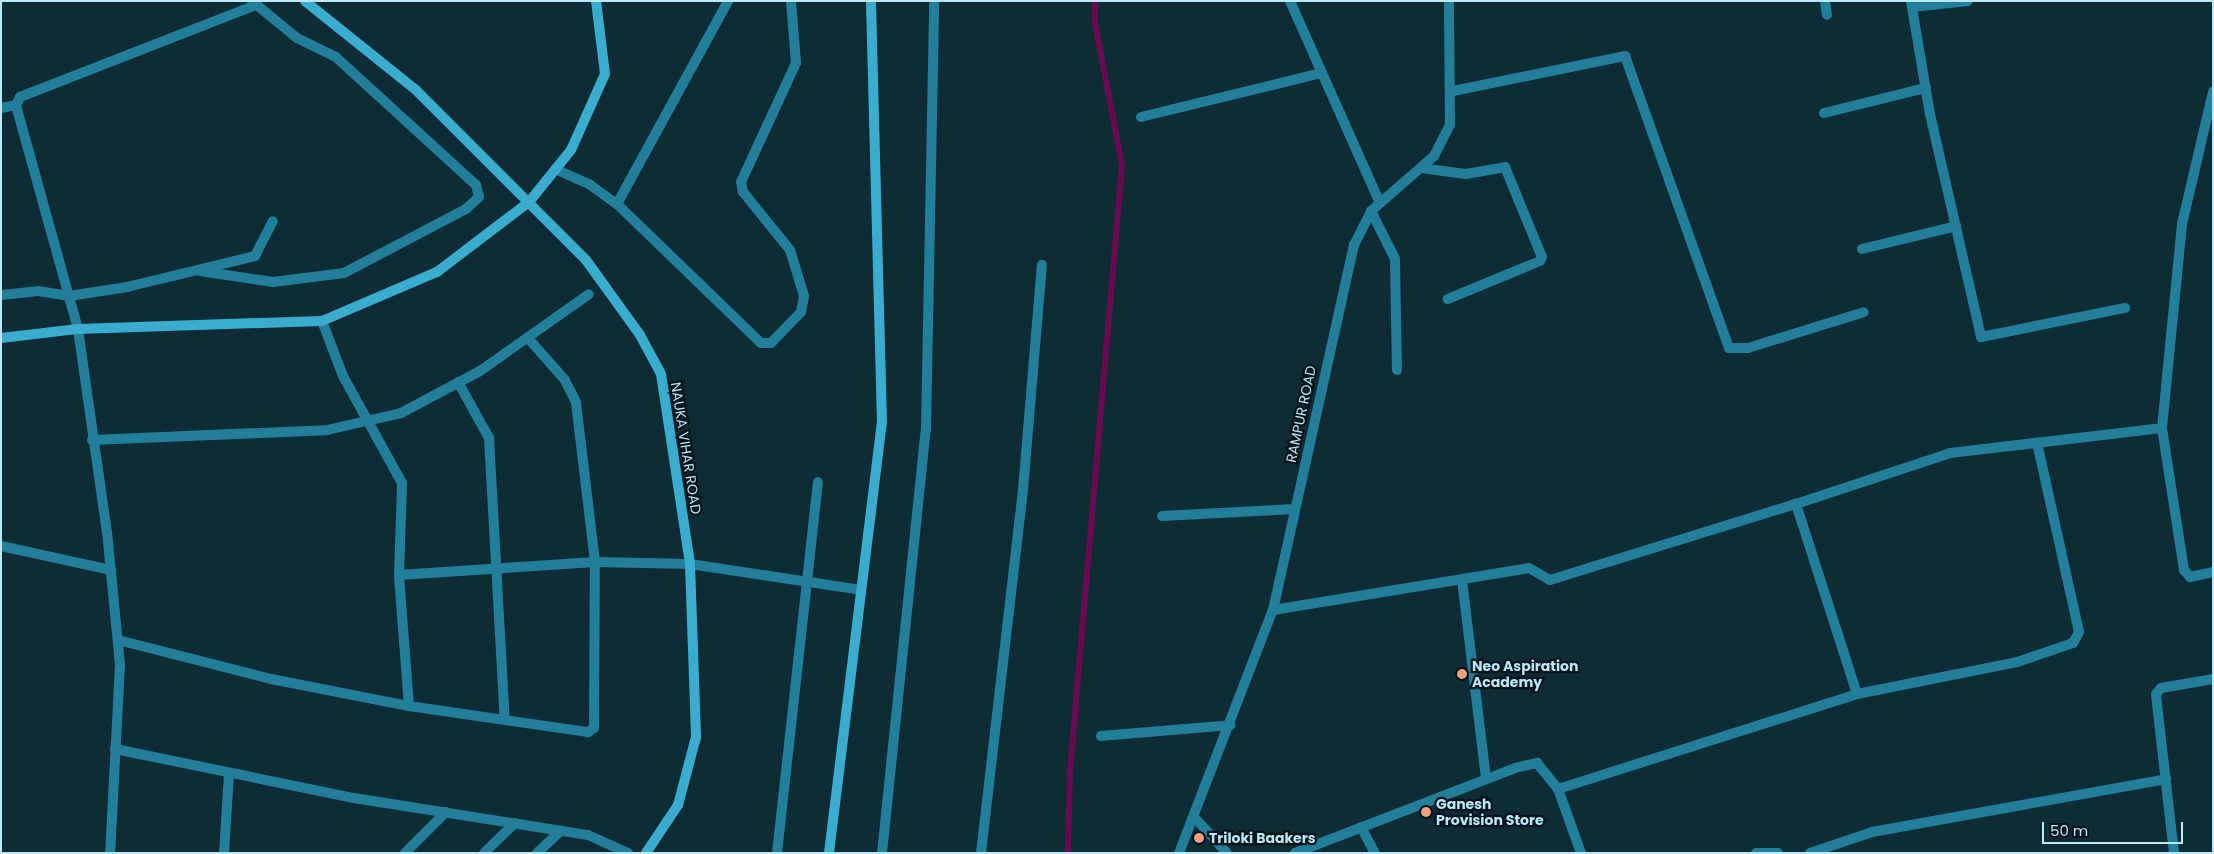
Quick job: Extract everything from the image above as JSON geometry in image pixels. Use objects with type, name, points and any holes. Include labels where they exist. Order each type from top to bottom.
[{"type":"street","name":"NAUKA VIHAR ROAD","points":[[305,1],[416,90],[586,260],[640,335],[661,374],[690,564],[696,737],[678,805],[646,853]]},
{"type":"street","points":[[1,338],[78,329],[322,321],[437,272],[529,202],[571,150],[605,74],[596,1]]},
{"type":"street","points":[[617,204],[728,1]]},
{"type":"street","points":[[555,169],[589,184],[617,204],[761,343],[771,343],[801,312],[804,296],[796,262],[743,192],[741,182],[796,63],[791,1]]},
{"type":"street","points":[[829,853],[882,423],[871,1]]},
{"type":"street","points":[[882,853],[926,429],[934,1]]},
{"type":"street","points":[[1290,1],[1380,204]]},
{"type":"street","name":"RAMPUR ROAD","points":[[1179,853],[1195,818],[1273,610],[1354,245],[1371,211],[1434,156],[1450,124],[1453,90],[1449,1]]},
{"type":"street","points":[[1825,1],[1827,15]]},
{"type":"street","points":[[1968,1],[1911,4],[1926,88],[1981,336],[2125,308]]},
{"type":"street","points":[[110,853],[118,640],[111,570],[78,329],[16,105],[20,96],[254,3],[298,38],[336,57],[476,185],[479,197],[466,209],[344,273],[273,282],[200,271]]},
{"type":"street","points":[[1453,90],[1625,56],[1728,348],[1748,348],[1864,312]]},
{"type":"street","points":[[1142,117],[1322,73]]},
{"type":"street","points":[[1824,113],[1926,88]]},
{"type":"street","points":[[2213,92],[2182,224],[2162,428],[2184,570],[2190,577],[2213,572]]},
{"type":"street","points":[[1,108],[16,105]]},
{"type":"street","points":[[1421,168],[1466,174],[1505,167],[1542,256],[1540,261],[1448,299]]},
{"type":"street","points":[[1371,211],[1395,259],[1397,370]]},
{"type":"street","points":[[1,296],[38,291],[69,296],[200,271],[255,256],[273,221]]},
{"type":"street","points":[[1862,249],[1956,226]]},
{"type":"street","points":[[981,853],[1023,490],[1042,265]]},
{"type":"street","points":[[92,440],[327,430],[401,413],[458,382],[528,338],[589,294]]},
{"type":"street","points":[[322,321],[367,421],[402,483],[399,575],[409,706]]},
{"type":"street","points":[[118,640],[271,680],[409,706],[592,731],[595,562],[576,402],[565,380],[528,338]]},
{"type":"street","points":[[458,382],[489,438],[505,720]]},
{"type":"street","points":[[1273,610],[1530,568],[1550,580],[1796,504],[1950,453],[2162,428]]},
{"type":"street","points":[[1558,789],[1857,694],[2017,662],[2073,643],[2079,632],[2037,443]]},
{"type":"street","points":[[777,853],[818,482]]},
{"type":"street","points":[[1796,504],[1857,694]]},
{"type":"street","points":[[1162,516],[1295,509]]},
{"type":"street","points":[[1,546],[111,570]]},
{"type":"street","points":[[399,575],[498,571],[595,562],[690,564],[861,590]]},
{"type":"street","points":[[1462,580],[1486,779]]},
{"type":"street","points":[[2174,853],[2157,690],[2213,679]]},
{"type":"street","points":[[1101,736],[1231,724]]},
{"type":"street","points":[[115,750],[446,812],[588,835],[628,853]]},
{"type":"street","points":[[1294,853],[1486,779],[1537,763],[1558,789],[1581,853]]},
{"type":"street","points":[[224,853],[229,772]]},
{"type":"street","points":[[1810,853],[1872,832],[2166,779]]},
{"type":"street","points":[[405,853],[446,812]]},
{"type":"street","points":[[1195,818],[1227,853]]},
{"type":"street","points":[[484,853],[515,823]]},
{"type":"street","points":[[1361,827],[1375,853]]},
{"type":"street","points":[[537,853],[561,831]]},
{"type":"street","points":[[1756,853],[1778,853]]},
{"type":"waterway","points":[[1068,853],[1070,772],[1122,165],[1095,24],[1095,1]]},
{"type":"place","name":"Neo Aspiration Academy","points":[[1462,674]]},
{"type":"place","name":"Ganesh Provision Store","points":[[1426,812]]},
{"type":"place","name":"Triloki Baakers","points":[[1199,838]]}]
